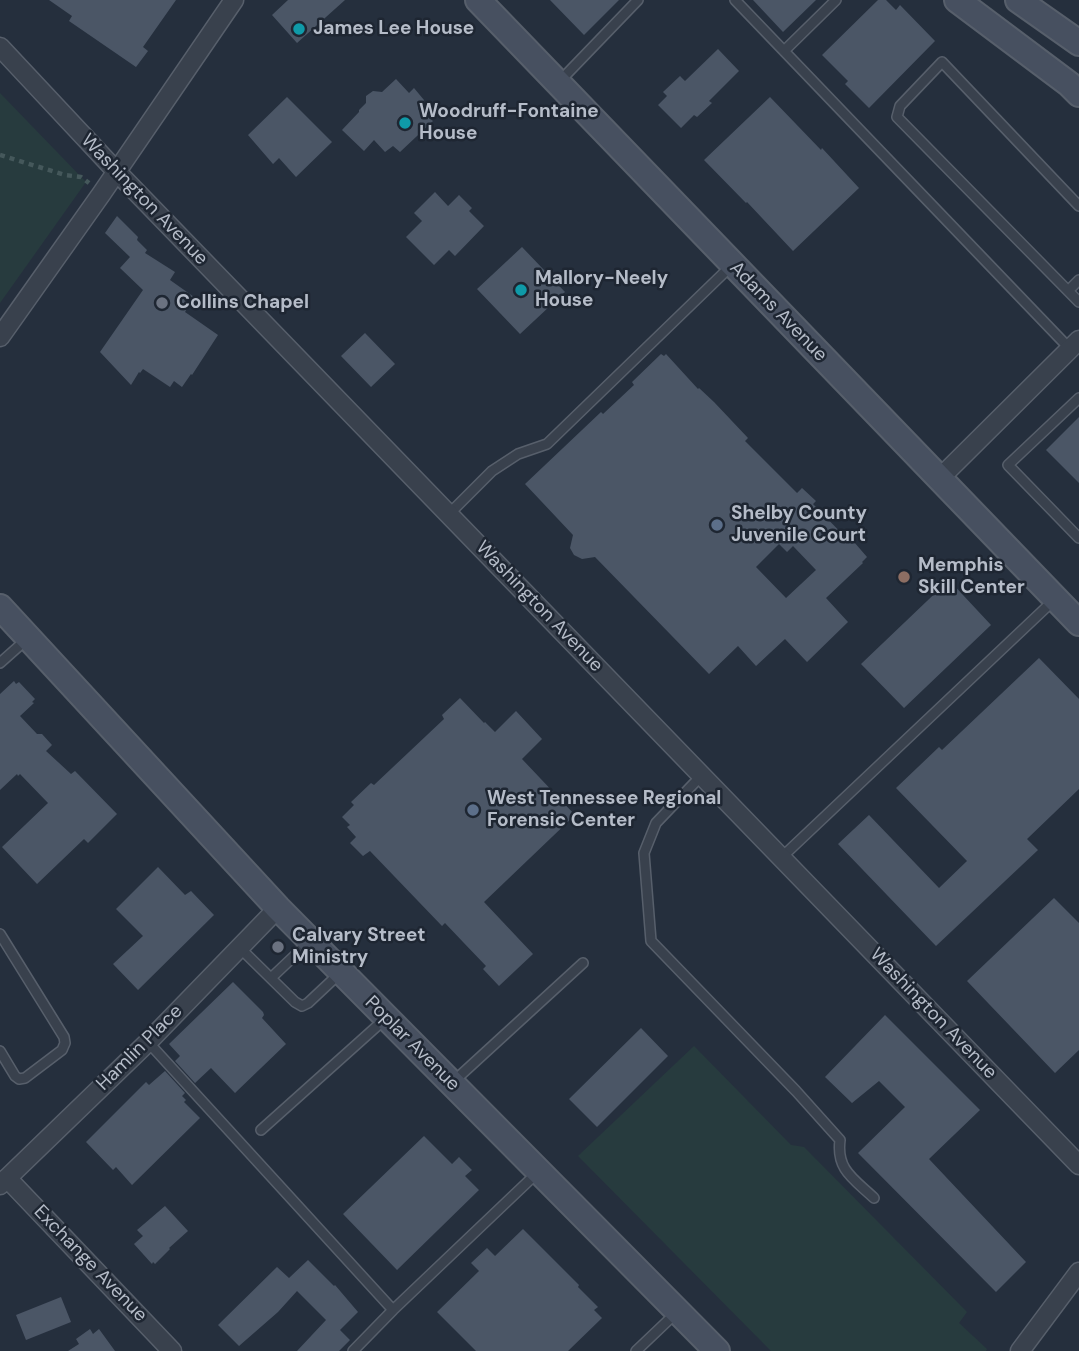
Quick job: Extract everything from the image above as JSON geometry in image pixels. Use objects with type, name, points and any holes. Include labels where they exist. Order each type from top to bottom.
[{"type":"main road","name":"Adams Avenue","points":[[478,0],[1079,623]]},
{"type":"main road","points":[[957,0],[1079,94]]},
{"type":"main road","points":[[1018,0],[1079,43]]},
{"type":"main road","name":"Poplar Avenue","points":[[0,607],[278,908],[717,1351]]},
{"type":"street","points":[[0,337],[234,0]]},
{"type":"street","name":"Washington Avenue","points":[[0,47],[117,172],[1079,1166]]},
{"type":"street","points":[[940,478],[1075,345]]},
{"type":"street","name":"Hamlin Place","points":[[4,1182],[148,1042],[278,908]]},
{"type":"street","name":"Exchange Avenue","points":[[4,1182],[172,1351]]},
{"type":"street","points":[[1020,1351],[1079,1272]]},
{"type":"lane","points":[[558,83],[638,0]]},
{"type":"lane","points":[[735,0],[1075,345]]},
{"type":"lane","points":[[784,51],[836,0]]},
{"type":"lane","points":[[1079,206],[942,62],[900,106],[897,117],[1079,302]]},
{"type":"lane","points":[[449,514],[492,471],[517,454],[547,444],[732,264]]},
{"type":"lane","points":[[1068,291],[1079,280]]},
{"type":"lane","points":[[1079,398],[1008,465],[1079,538]]},
{"type":"lane","points":[[782,857],[1056,599]]},
{"type":"lane","points":[[0,663],[29,638]]},
{"type":"lane","points":[[702,775],[656,823],[644,853],[650,941],[791,1085],[840,1140],[838,1154],[845,1170],[874,1198]]},
{"type":"lane","points":[[0,934],[64,1037],[65,1043],[62,1050],[25,1078],[19,1079],[0,1051]]},
{"type":"lane","points":[[271,978],[310,941]]},
{"type":"lane","points":[[240,948],[302,1006],[341,972]]},
{"type":"lane","points":[[451,1083],[583,962]]},
{"type":"lane","points":[[261,1130],[386,1018]]},
{"type":"lane","points":[[148,1042],[393,1310]]},
{"type":"lane","points":[[353,1351],[539,1171]]},
{"type":"lane","points":[[636,1351],[678,1311]]},
{"type":"path","points":[[0,155],[65,175],[82,177],[102,193]]},
{"type":"green space","points":[[0,93],[86,182],[0,303]]},
{"type":"green space","points":[[694,1046],[791,1145],[804,1147],[967,1312],[959,1323],[987,1349],[986,1351],[771,1351],[578,1156]]},
{"type":"building","points":[[49,0],[176,0],[143,47],[148,51],[136,67],[69,21],[72,16]]},
{"type":"building","name":"James Lee House","points":[[288,0],[345,0],[297,43],[272,15]]},
{"type":"building","points":[[550,0],[619,0],[584,35]]},
{"type":"building","points":[[753,0],[816,0],[783,32]]},
{"type":"building","points":[[878,0],[886,0],[896,10],[900,5],[935,41],[869,108],[845,84],[848,81],[822,55]]},
{"type":"building","points":[[718,49],[739,71],[709,101],[712,103],[681,128],[658,105],[667,96],[663,92],[680,76],[685,81]]},
{"type":"building","name":"Woodruff-Fontaine House","points":[[396,79],[409,93],[414,88],[424,100],[418,109],[433,121],[400,152],[393,146],[385,152],[374,140],[364,151],[342,130],[366,103],[366,96],[373,91],[382,92]]},
{"type":"building","points":[[287,97],[332,142],[296,177],[279,158],[273,164],[248,135]]},
{"type":"building","points":[[770,97],[859,188],[793,251],[704,160]]},
{"type":"building","points":[[435,192],[448,206],[459,195],[472,208],[469,211],[484,226],[455,256],[449,250],[434,265],[406,237],[422,221],[414,213]]},
{"type":"building","name":"Collins Chapel","points":[[117,216],[138,237],[137,240],[147,250],[145,253],[175,272],[170,280],[194,297],[185,312],[218,335],[182,387],[174,381],[170,387],[143,369],[131,385],[100,352],[143,290],[120,268],[130,257],[105,233]]},
{"type":"building","name":"Mallory-Neely House","points":[[522,247],[565,292],[520,334],[477,289]]},
{"type":"building","points":[[365,333],[395,364],[371,387],[341,356]]},
{"type":"building","points":[[661,354],[666,354],[748,438],[745,441],[797,493],[802,488],[816,501],[813,504],[867,557],[826,598],[848,622],[807,662],[785,639],[756,666],[738,646],[709,674],[595,557],[582,559],[574,555],[570,548],[573,535],[525,484],[601,412],[603,414],[634,385],[632,382]],"holes":[[[779,544],[787,552],[793,546],[816,570],[786,598],[756,567]]]},
{"type":"building","points":[[1079,417],[1079,483],[1046,450]]},
{"type":"building","points":[[949,580],[991,625],[904,708],[861,664]]},
{"type":"building","points":[[1039,658],[1079,699],[1079,789],[1027,839],[1038,850],[936,946],[838,844],[869,815],[939,888],[967,861],[896,788],[939,747],[942,750]]},
{"type":"building","points":[[14,681],[16,684],[19,682],[35,699],[20,716],[52,745],[46,751],[71,774],[75,771],[117,814],[88,843],[84,839],[37,884],[2,847],[48,803],[20,774],[0,790],[0,694]]},
{"type":"building","points":[[460,698],[495,732],[516,711],[542,739],[522,759],[575,815],[484,902],[533,954],[499,986],[483,969],[486,966],[445,923],[442,926],[370,851],[363,856],[350,843],[356,837],[342,817],[354,805],[351,802],[371,783],[374,785],[444,719],[442,715]]},
{"type":"building","points":[[158,867],[185,895],[191,891],[214,915],[138,990],[113,964],[143,936],[116,909]]},
{"type":"building","points":[[1054,898],[1079,923],[1079,1050],[1055,1073],[967,981]]},
{"type":"building","points":[[233,982],[263,1012],[262,1018],[286,1044],[235,1093],[211,1068],[195,1083],[175,1061],[180,1056],[169,1044]]},
{"type":"building","points":[[885,1015],[980,1110],[929,1159],[1026,1262],[996,1292],[858,1153],[905,1107],[879,1081],[852,1103],[825,1077]]},
{"type":"building","points":[[641,1028],[668,1056],[597,1127],[569,1099]]},
{"type":"building","points":[[165,1071],[185,1093],[182,1096],[186,1100],[184,1102],[200,1118],[132,1185],[116,1167],[113,1170],[86,1142],[146,1082],[149,1085]]},
{"type":"building","points":[[424,1136],[452,1164],[459,1157],[472,1170],[465,1176],[479,1190],[397,1270],[343,1214]]},
{"type":"building","points":[[165,1206],[188,1231],[152,1264],[134,1244],[143,1236],[137,1230]]},
{"type":"building","points":[[523,1229],[579,1285],[598,1307],[594,1310],[602,1318],[568,1351],[476,1351],[437,1312],[479,1271],[471,1263],[487,1248],[495,1256]]},
{"type":"building","points":[[308,1260],[335,1285],[358,1312],[340,1330],[350,1340],[339,1351],[297,1351],[326,1320],[297,1291],[278,1312],[239,1346],[218,1325],[277,1267],[289,1278]]},
{"type":"building","points":[[61,1297],[71,1322],[26,1340],[16,1315]]},
{"type":"building","points":[[90,1329],[93,1334],[99,1329],[115,1351],[68,1351],[79,1344],[76,1339]]},
{"type":"place","name":"James Lee House","points":[[299,29]]},
{"type":"place","name":"Woodruff-Fontaine House","points":[[405,123]]},
{"type":"place","name":"Mallory-Neely House","points":[[521,290]]},
{"type":"place","name":"Collins Chapel","points":[[162,303]]},
{"type":"place","name":"Shelby County Juvenile Court","points":[[717,525]]},
{"type":"place","name":"Memphis Skill Center","points":[[904,577]]},
{"type":"place","name":"West Tennessee Regional Forensic Center","points":[[473,810]]},
{"type":"place","name":"Calvary Street Ministry","points":[[278,947]]}]
